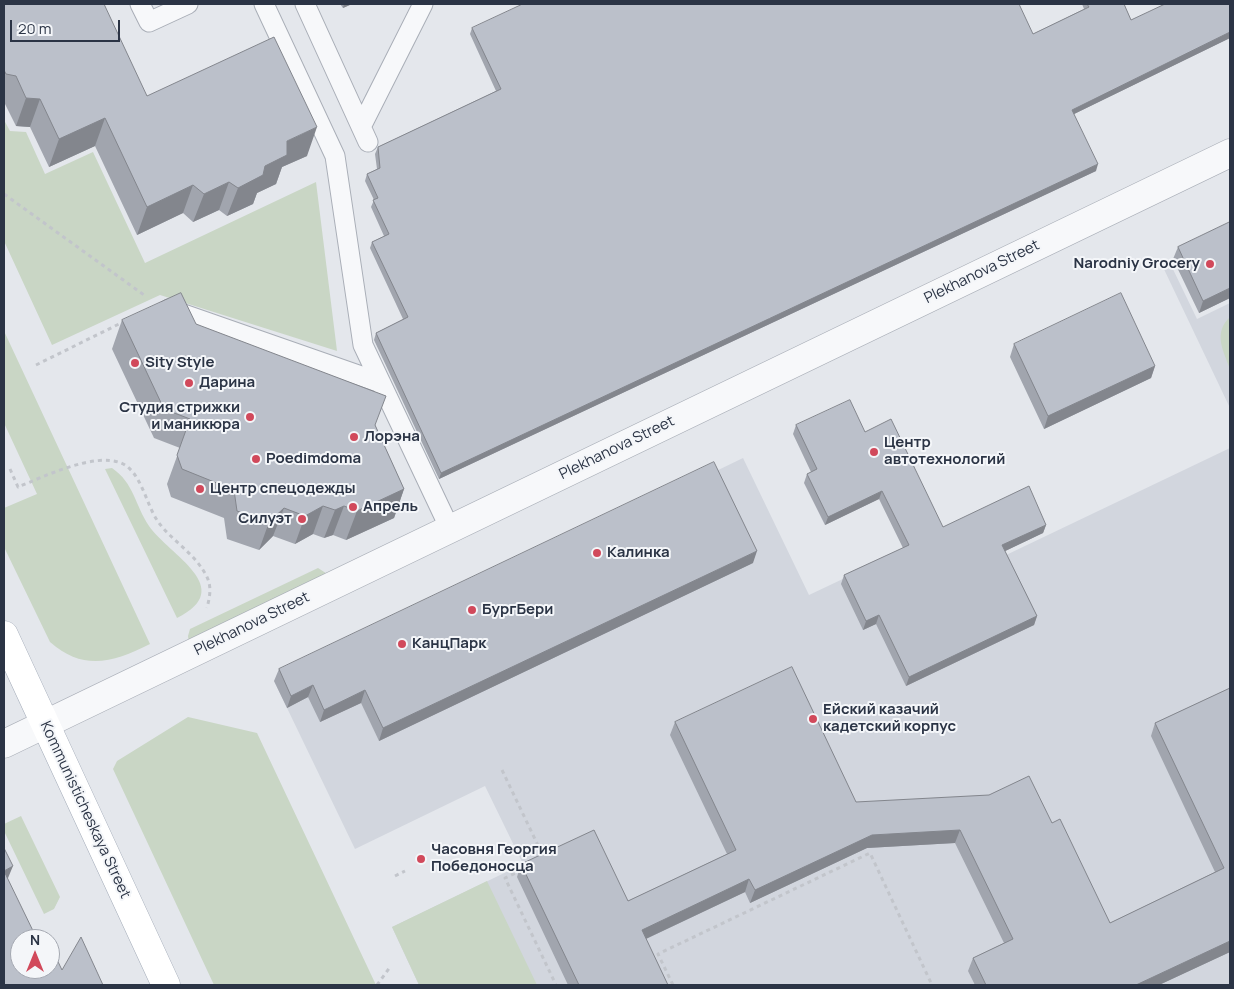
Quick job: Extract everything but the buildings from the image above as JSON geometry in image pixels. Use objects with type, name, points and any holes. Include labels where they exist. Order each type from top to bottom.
[{"type":"main road","name":"Kommunisticheskaya Street","points":[[4,635],[166,985]]},
{"type":"street","name":"Plekhanova Street","points":[[4,744],[1230,153]]},
{"type":"lane","points":[[140,4],[149,22],[188,4]]},
{"type":"lane","points":[[264,4],[335,156],[364,345],[450,529]]},
{"type":"lane","points":[[305,4],[364,134],[423,4]]},
{"type":"lane","points":[[158,305],[381,383]]},
{"type":"path","points":[[4,194],[158,305],[36,365]]},
{"type":"path","points":[[10,469],[18,486],[81,463],[115,462],[129,468],[158,522],[192,555],[206,575],[210,594],[206,613]]},
{"type":"path","points":[[502,770],[544,859],[536,863]]},
{"type":"path","points":[[673,985],[658,954],[870,853],[932,985]]},
{"type":"path","points":[[529,866],[505,878],[556,985]]},
{"type":"path","points":[[394,876],[405,871]]},
{"type":"path","points":[[377,985],[390,967]]},
{"type":"shaded area","points":[[1169,261],[1197,319],[1230,303],[1230,408],[1162,265]]},
{"type":"shaded area","name":"Ейский казачий кадетский корпус","points":[[1230,448],[1230,985],[419,985],[392,927],[523,864],[485,786],[355,849],[274,681],[336,651],[379,740],[400,730],[710,474],[743,458],[809,595],[959,524],[981,567]]},
{"type":"green space","points":[[4,120],[10,131],[26,132],[45,174],[93,152],[145,263],[316,182],[337,351],[160,295],[52,345],[4,241]]},
{"type":"green space","points":[[1230,317],[1230,369],[1222,348],[1221,335],[1225,323]]},
{"type":"green space","points":[[4,331],[150,644],[124,656],[99,661],[87,661],[75,658],[50,642],[4,547],[4,508],[37,494],[4,423]]},
{"type":"green space","points":[[112,468],[130,487],[149,526],[183,560],[200,583],[201,595],[194,607],[177,618],[105,469]]},
{"type":"green space","points":[[318,568],[332,577],[189,645],[188,636],[190,629]]},
{"type":"green space","points":[[188,717],[257,733],[376,985],[214,985],[113,769],[117,761]]},
{"type":"green space","points":[[21,816],[60,897],[54,909],[44,914],[4,831],[4,824]]},
{"type":"green space","points":[[487,881],[537,985],[419,985],[392,927]]},
{"type":"place","name":"Narodniy Grocery","points":[[1210,264]]},
{"type":"place","name":"Sity Style","points":[[135,363]]},
{"type":"place","name":"Дарина","points":[[189,383]]},
{"type":"place","name":"Студия стрижки и маникюра","points":[[250,417]]},
{"type":"place","name":"Лорэна","points":[[354,437]]},
{"type":"place","name":"Центр автотехнологий","points":[[874,452]]},
{"type":"place","name":"Poedimdoma","points":[[256,459]]},
{"type":"place","name":"Центр спецодежды","points":[[200,489]]},
{"type":"place","name":"Апрель","points":[[353,507]]},
{"type":"place","name":"Силуэт","points":[[302,519]]},
{"type":"place","name":"Калинка","points":[[597,553]]},
{"type":"place","name":"БургБери","points":[[472,610]]},
{"type":"place","name":"КанцПарк","points":[[402,644]]},
{"type":"place","name":"Ейский казачий кадетский корпус","points":[[813,719]]},
{"type":"place","name":"Часовня Георгия Победоносца","points":[[421,859]]}]
